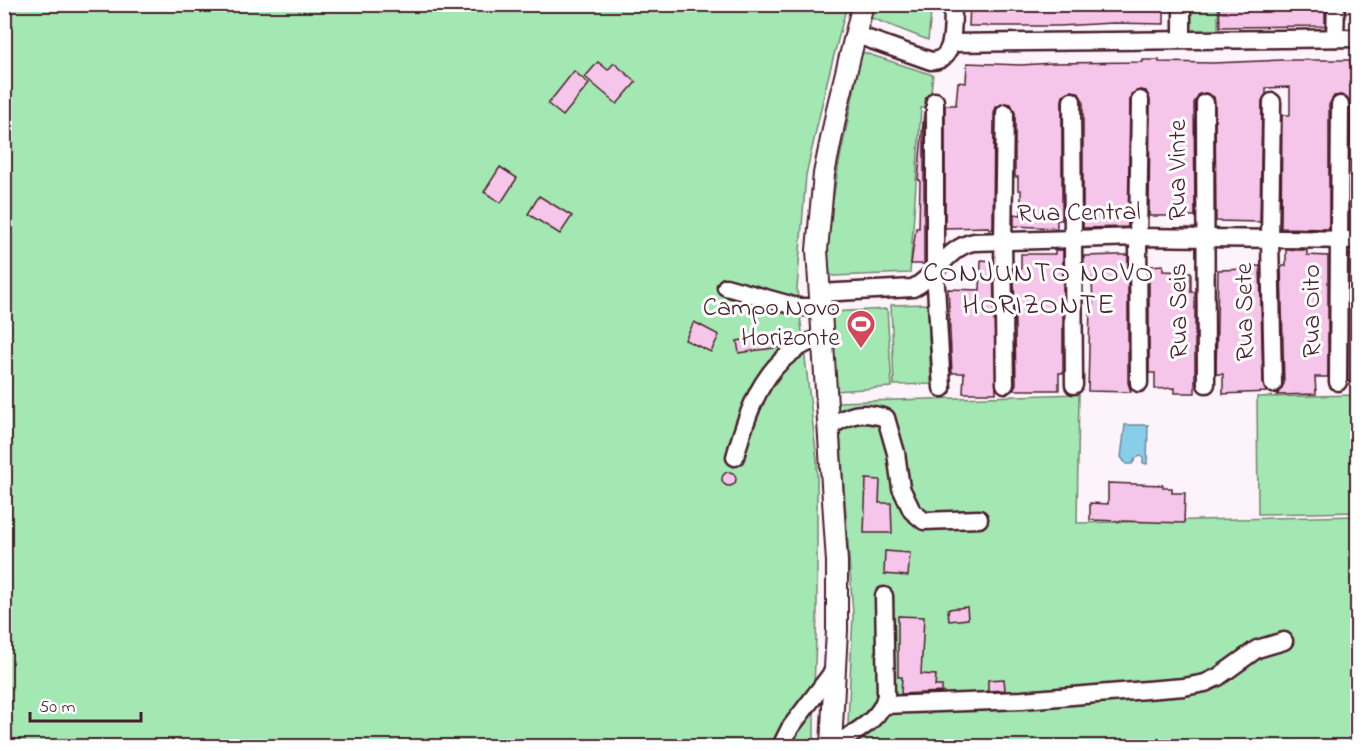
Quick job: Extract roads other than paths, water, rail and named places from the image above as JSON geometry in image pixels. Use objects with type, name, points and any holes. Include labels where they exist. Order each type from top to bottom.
[{"type":"main road","points":[[832,747],[837,574],[817,249],[824,174],[854,34],[863,4]]},
{"type":"street","points":[[854,34],[938,62],[943,59],[951,43],[953,4]]},
{"type":"street","points":[[1182,4],[1182,39]]},
{"type":"street","points":[[1335,38],[1336,4]]},
{"type":"street","points":[[951,43],[1358,38]]},
{"type":"street","points":[[935,100],[935,269],[942,388]]},
{"type":"street","points":[[1072,100],[1074,385]]},
{"type":"street","points":[[1139,383],[1140,100]]},
{"type":"street","name":"Rua Sete","points":[[1272,102],[1270,239],[1273,384]]},
{"type":"street","name":"Rua Vinte","points":[[1205,103],[1205,238]]},
{"type":"street","name":"Rua Oito","points":[[1338,382],[1341,105]]},
{"type":"street","points":[[1005,113],[1003,241],[1005,384]]},
{"type":"street","name":"Rua Central","points":[[726,287],[798,307],[820,300],[908,289],[922,282],[962,245],[974,242],[1138,237],[1358,240]]},
{"type":"street","name":"Rua Seis","points":[[1205,238],[1206,384]]},
{"type":"street","points":[[735,457],[751,407],[768,375],[777,363],[796,347],[823,337]]},
{"type":"street","points":[[829,427],[847,416],[868,412],[885,418],[896,453],[901,488],[912,510],[924,521],[979,519]]},
{"type":"street","points":[[832,747],[872,719],[884,705],[886,695],[884,596]]},
{"type":"street","points":[[884,705],[1022,700],[1184,687],[1205,683],[1218,677],[1257,649],[1284,641]]},
{"type":"street","points":[[781,747],[790,728],[835,669]]},
{"type":"water","points":[[1125,425],[1148,425],[1147,464],[1143,463],[1143,458],[1140,456],[1132,464],[1126,464],[1121,457]]},
{"type":"place","name":"Campo Novo Horizonte","points":[[861,350]]},
{"type":"district","name":"CONJUNTO NOVO HORIZONTE","points":[[1039,290]]}]
